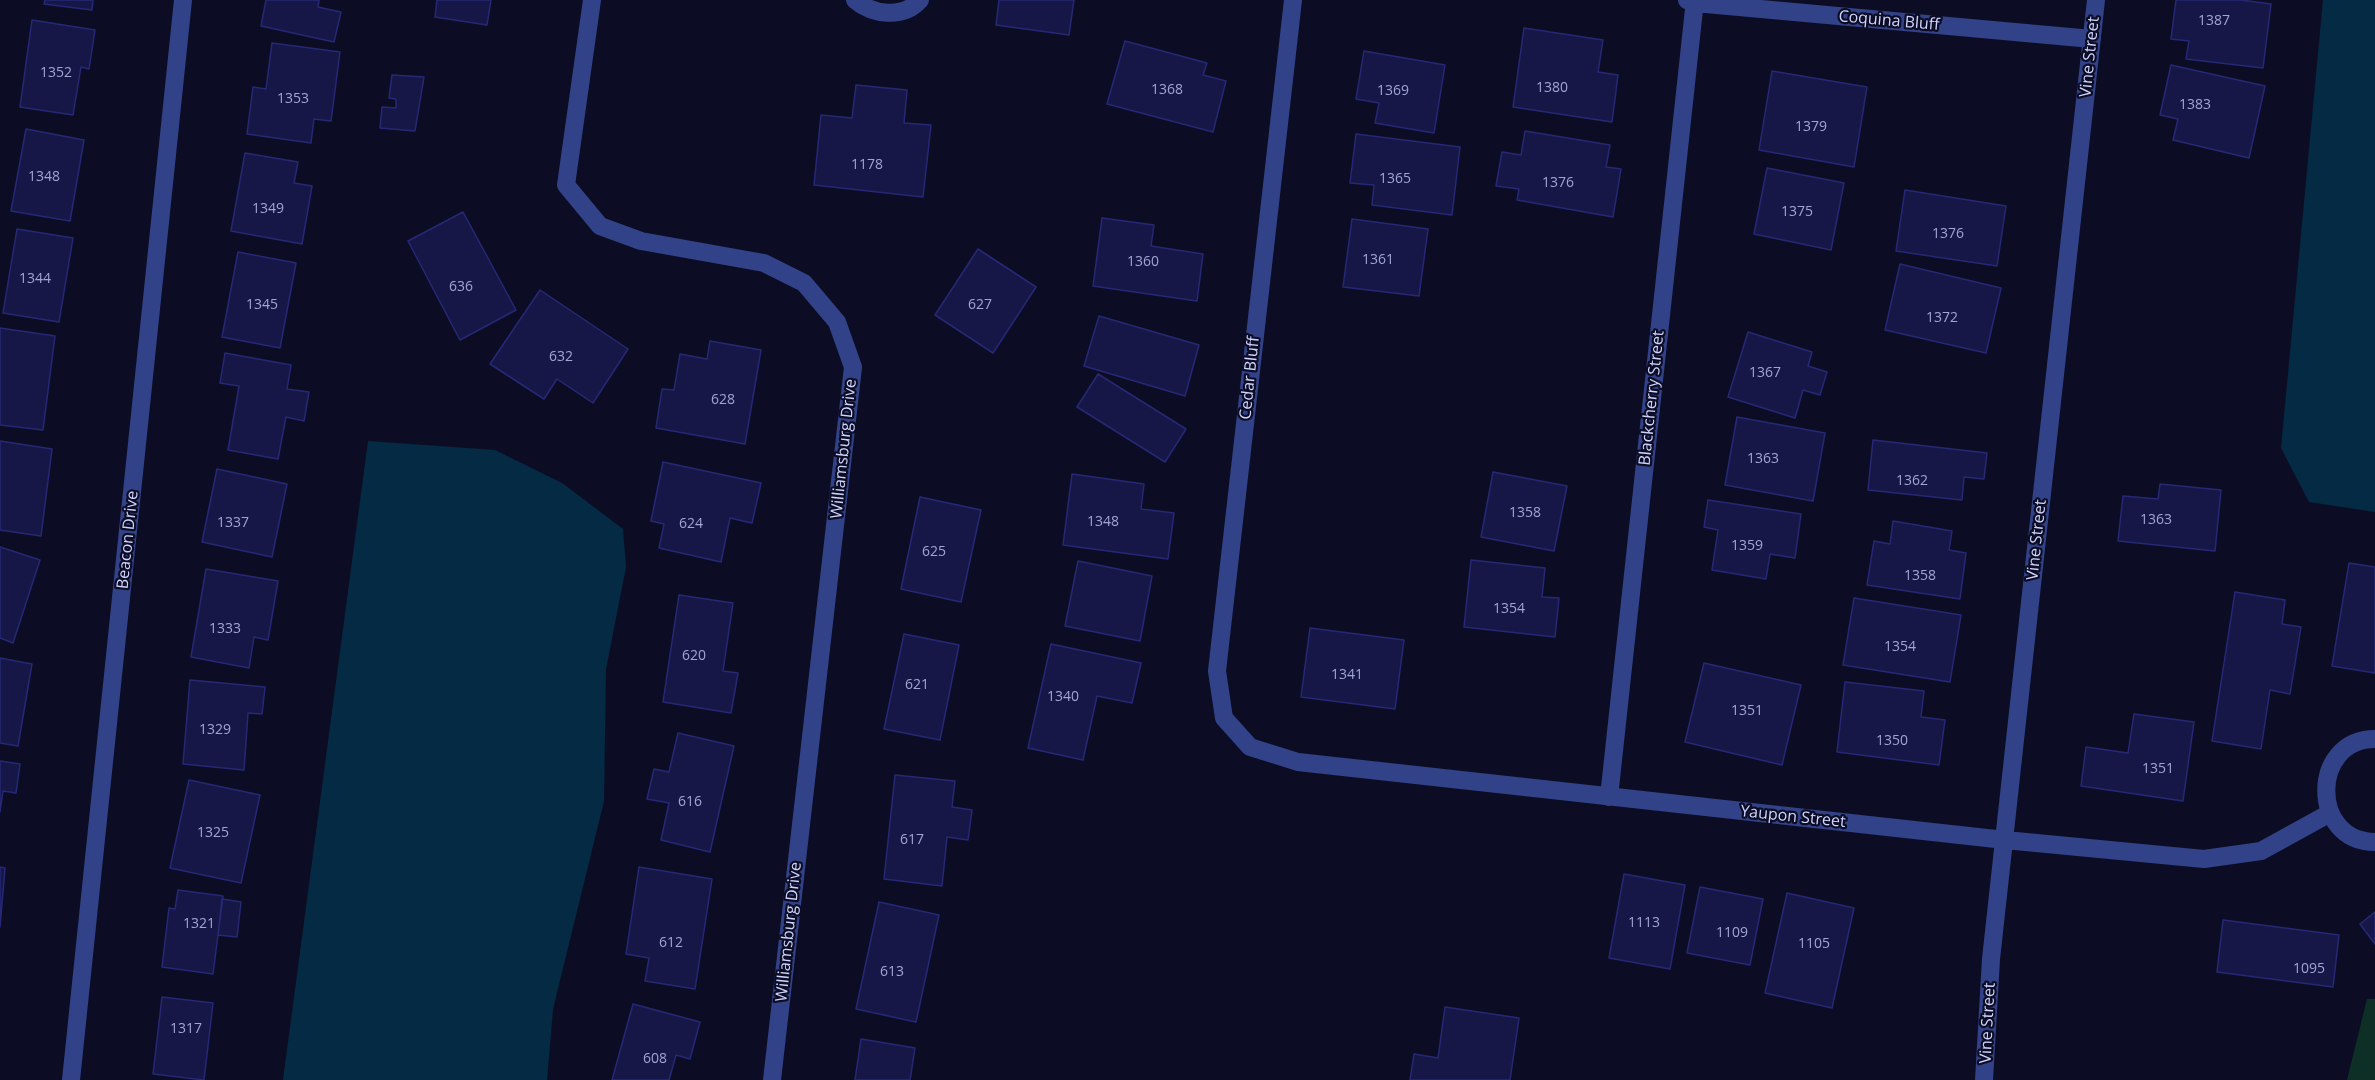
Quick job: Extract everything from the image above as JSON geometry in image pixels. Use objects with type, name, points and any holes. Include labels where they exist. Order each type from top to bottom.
[{"type":"street","name":"Beacon Drive","points":[[71,1080],[183,0]]},
{"type":"street","name":"Williamsburg Drive","points":[[592,0],[566,185],[600,226],[641,241],[764,263],[804,283],[837,322],[853,367],[772,1080]]},
{"type":"street","points":[[855,0],[866,9],[890,14],[914,6],[920,0]]},
{"type":"street","name":"Cedar Bluff","points":[[1250,747],[1224,718],[1217,671],[1293,0]]},
{"type":"street","name":"Vine Street","points":[[1984,1080],[1991,959],[2096,0]]},
{"type":"street","name":"Coquina Bluff","points":[[1693,1],[2092,39]]},
{"type":"street","name":"Blackcherry Street","points":[[1609,797],[1693,1]]},
{"type":"street","points":[[2375,740],[2366,739],[2345,749],[2330,768],[2325,791],[2330,813],[2344,831],[2366,842],[2375,842]]},
{"type":"street","name":"Yaupon Street","points":[[1250,747],[1298,762],[2005,840],[2204,859],[2261,851],[2330,813]]},
{"type":"green space","points":[[2367,999],[2375,999],[2375,1080],[2347,1080]]},
{"type":"water","points":[[2323,0],[2375,0],[2375,512],[2309,502],[2281,448]]},
{"type":"water","points":[[368,441],[495,450],[562,483],[623,529],[626,567],[606,669],[604,801],[553,1009],[547,1080],[283,1080]]},
{"type":"building","points":[[45,0],[93,0],[92,10],[44,4]]},
{"type":"building","points":[[266,0],[319,0],[318,7],[341,12],[334,42],[261,26]]},
{"type":"building","points":[[437,0],[491,0],[487,25],[435,17]]},
{"type":"building","points":[[999,0],[1074,0],[1069,35],[996,25]]},
{"type":"building","points":[[2176,0],[2241,0],[2271,4],[2263,68],[2186,59],[2189,41],[2171,39]]},
{"type":"building","points":[[32,20],[95,30],[89,69],[81,67],[73,115],[20,107]]},
{"type":"building","points":[[1524,28],[1603,40],[1598,72],[1618,75],[1612,122],[1513,107]]},
{"type":"building","points":[[1125,41],[1207,63],[1203,75],[1226,81],[1213,132],[1107,104]]},
{"type":"building","points":[[272,43],[340,52],[331,121],[314,119],[311,143],[247,134],[253,87],[266,89]]},
{"type":"building","points":[[1364,51],[1445,65],[1434,133],[1375,123],[1379,103],[1356,99]]},
{"type":"building","points":[[2171,65],[2265,86],[2249,158],[2173,140],[2178,119],[2160,115]]},
{"type":"building","points":[[1772,71],[1867,87],[1854,167],[1759,150]]},
{"type":"building","points":[[392,75],[424,77],[415,131],[380,128],[382,107],[396,108],[396,99],[389,98]]},
{"type":"building","points":[[856,85],[907,90],[904,123],[931,125],[923,197],[814,185],[821,115],[852,118]]},
{"type":"building","points":[[26,129],[84,140],[70,221],[11,211]]},
{"type":"building","points":[[1525,131],[1610,145],[1606,167],[1621,169],[1613,217],[1517,200],[1519,189],[1496,186],[1502,152],[1521,155]]},
{"type":"building","points":[[1356,134],[1460,147],[1452,215],[1372,205],[1374,185],[1350,183]]},
{"type":"building","points":[[245,153],[298,162],[294,183],[312,186],[302,244],[231,231]]},
{"type":"building","points":[[1767,168],[1844,183],[1831,250],[1754,234]]},
{"type":"building","points":[[1905,190],[2006,206],[1997,266],[1896,251]]},
{"type":"building","points":[[463,212],[516,310],[460,340],[408,241]]},
{"type":"building","points":[[1102,218],[1154,225],[1151,246],[1203,254],[1197,301],[1093,286]]},
{"type":"building","points":[[1352,219],[1428,229],[1419,296],[1343,287]]},
{"type":"building","points":[[17,229],[73,238],[59,322],[3,313]]},
{"type":"building","points":[[978,249],[1036,287],[993,353],[935,315]]},
{"type":"building","points":[[238,252],[296,263],[280,348],[222,337]]},
{"type":"building","points":[[1900,264],[2001,288],[1986,353],[1885,330]]},
{"type":"building","points":[[540,290],[628,349],[593,403],[557,379],[544,399],[490,364]]},
{"type":"building","points":[[1099,316],[1199,345],[1185,396],[1084,366]]},
{"type":"building","points":[[0,328],[55,336],[43,430],[0,425]]},
{"type":"building","points":[[1748,332],[1812,352],[1808,366],[1827,372],[1820,395],[1803,390],[1795,418],[1728,397]]},
{"type":"building","points":[[710,341],[761,350],[745,444],[656,428],[662,389],[674,390],[680,354],[707,359]]},
{"type":"building","points":[[225,353],[291,365],[287,389],[309,392],[304,421],[286,417],[278,459],[228,450],[239,386],[220,383]]},
{"type":"building","points":[[1098,374],[1186,429],[1165,462],[1077,407]]},
{"type":"building","points":[[1737,417],[1825,433],[1813,501],[1725,485]]},
{"type":"building","points":[[1873,440],[1987,453],[1984,479],[1964,477],[1962,500],[1868,490]]},
{"type":"building","points":[[0,441],[52,449],[41,536],[0,530]]},
{"type":"building","points":[[663,462],[761,483],[752,523],[730,518],[721,562],[659,548],[664,524],[651,521]]},
{"type":"building","points":[[217,469],[287,484],[272,557],[202,542]]},
{"type":"building","points":[[1493,472],[1567,486],[1554,551],[1481,537]]},
{"type":"building","points":[[1072,474],[1144,484],[1141,509],[1174,513],[1168,559],[1063,545]]},
{"type":"building","points":[[2160,484],[2221,490],[2215,551],[2118,541],[2123,496],[2158,499]]},
{"type":"building","points":[[920,497],[981,510],[961,602],[901,589]]},
{"type":"building","points":[[1708,500],[1801,514],[1795,558],[1770,554],[1766,579],[1712,570],[1718,530],[1704,527]]},
{"type":"building","points":[[1893,521],[1952,531],[1949,550],[1966,553],[1960,599],[1867,585],[1874,541],[1890,544]]},
{"type":"building","points":[[0,547],[40,560],[13,643],[0,638]]},
{"type":"building","points":[[1471,560],[1545,568],[1542,597],[1559,598],[1555,637],[1464,627]]},
{"type":"building","points":[[1078,561],[1152,576],[1140,641],[1065,626]]},
{"type":"building","points":[[2349,563],[2375,567],[2375,673],[2332,666]]},
{"type":"building","points":[[206,569],[278,581],[268,640],[254,637],[249,668],[191,657]]},
{"type":"building","points":[[2235,592],[2285,600],[2282,624],[2301,627],[2290,694],[2270,690],[2261,749],[2212,741]]},
{"type":"building","points":[[679,595],[733,603],[723,671],[738,673],[731,713],[663,702]]},
{"type":"building","points":[[1854,598],[1961,615],[1950,682],[1843,665]]},
{"type":"building","points":[[1310,628],[1404,640],[1395,709],[1301,697]]},
{"type":"building","points":[[904,634],[959,645],[940,740],[884,729]]},
{"type":"building","points":[[1051,644],[1141,663],[1132,703],[1097,696],[1083,760],[1028,748]]},
{"type":"building","points":[[0,658],[32,664],[18,746],[0,743]]},
{"type":"building","points":[[1704,663],[1801,685],[1782,765],[1685,742]]},
{"type":"building","points":[[190,680],[265,687],[262,714],[248,713],[244,770],[183,764]]},
{"type":"building","points":[[1845,682],[1924,691],[1921,717],[1945,720],[1939,765],[1837,752]]},
{"type":"building","points":[[2134,714],[2194,722],[2183,801],[2081,786],[2086,747],[2128,753]]},
{"type":"building","points":[[678,733],[734,746],[710,852],[661,840],[669,803],[647,799],[654,769],[669,772]]},
{"type":"building","points":[[0,761],[20,764],[16,793],[3,791],[0,812]]},
{"type":"building","points":[[895,775],[955,781],[952,807],[972,810],[968,840],[947,837],[942,886],[884,879]]},
{"type":"building","points":[[189,780],[260,795],[241,883],[170,868]]},
{"type":"building","points":[[0,867],[5,868],[0,927]]},
{"type":"building","points":[[639,867],[712,879],[695,989],[645,981],[649,958],[626,954]]},
{"type":"building","points":[[1624,874],[1685,885],[1670,969],[1609,958]]},
{"type":"building","points":[[1700,887],[1763,899],[1750,965],[1687,953]]},
{"type":"building","points":[[178,890],[223,896],[213,974],[162,967],[169,908],[175,909]]},
{"type":"building","points":[[1787,893],[1854,908],[1832,1008],[1765,993]]},
{"type":"building","points":[[222,899],[241,902],[237,937],[218,935]]},
{"type":"building","points":[[879,902],[939,915],[916,1022],[856,1009]]},
{"type":"building","points":[[2375,912],[2375,944],[2360,924]]},
{"type":"building","points":[[2223,920],[2339,935],[2333,987],[2217,972]]},
{"type":"building","points":[[162,997],[213,1003],[204,1080],[153,1074]]},
{"type":"building","points":[[633,1004],[700,1022],[690,1059],[676,1055],[669,1080],[612,1080]]},
{"type":"building","points":[[1445,1007],[1519,1018],[1510,1080],[1410,1080],[1414,1054],[1438,1058]]},
{"type":"building","points":[[861,1039],[915,1048],[910,1080],[855,1080]]}]
